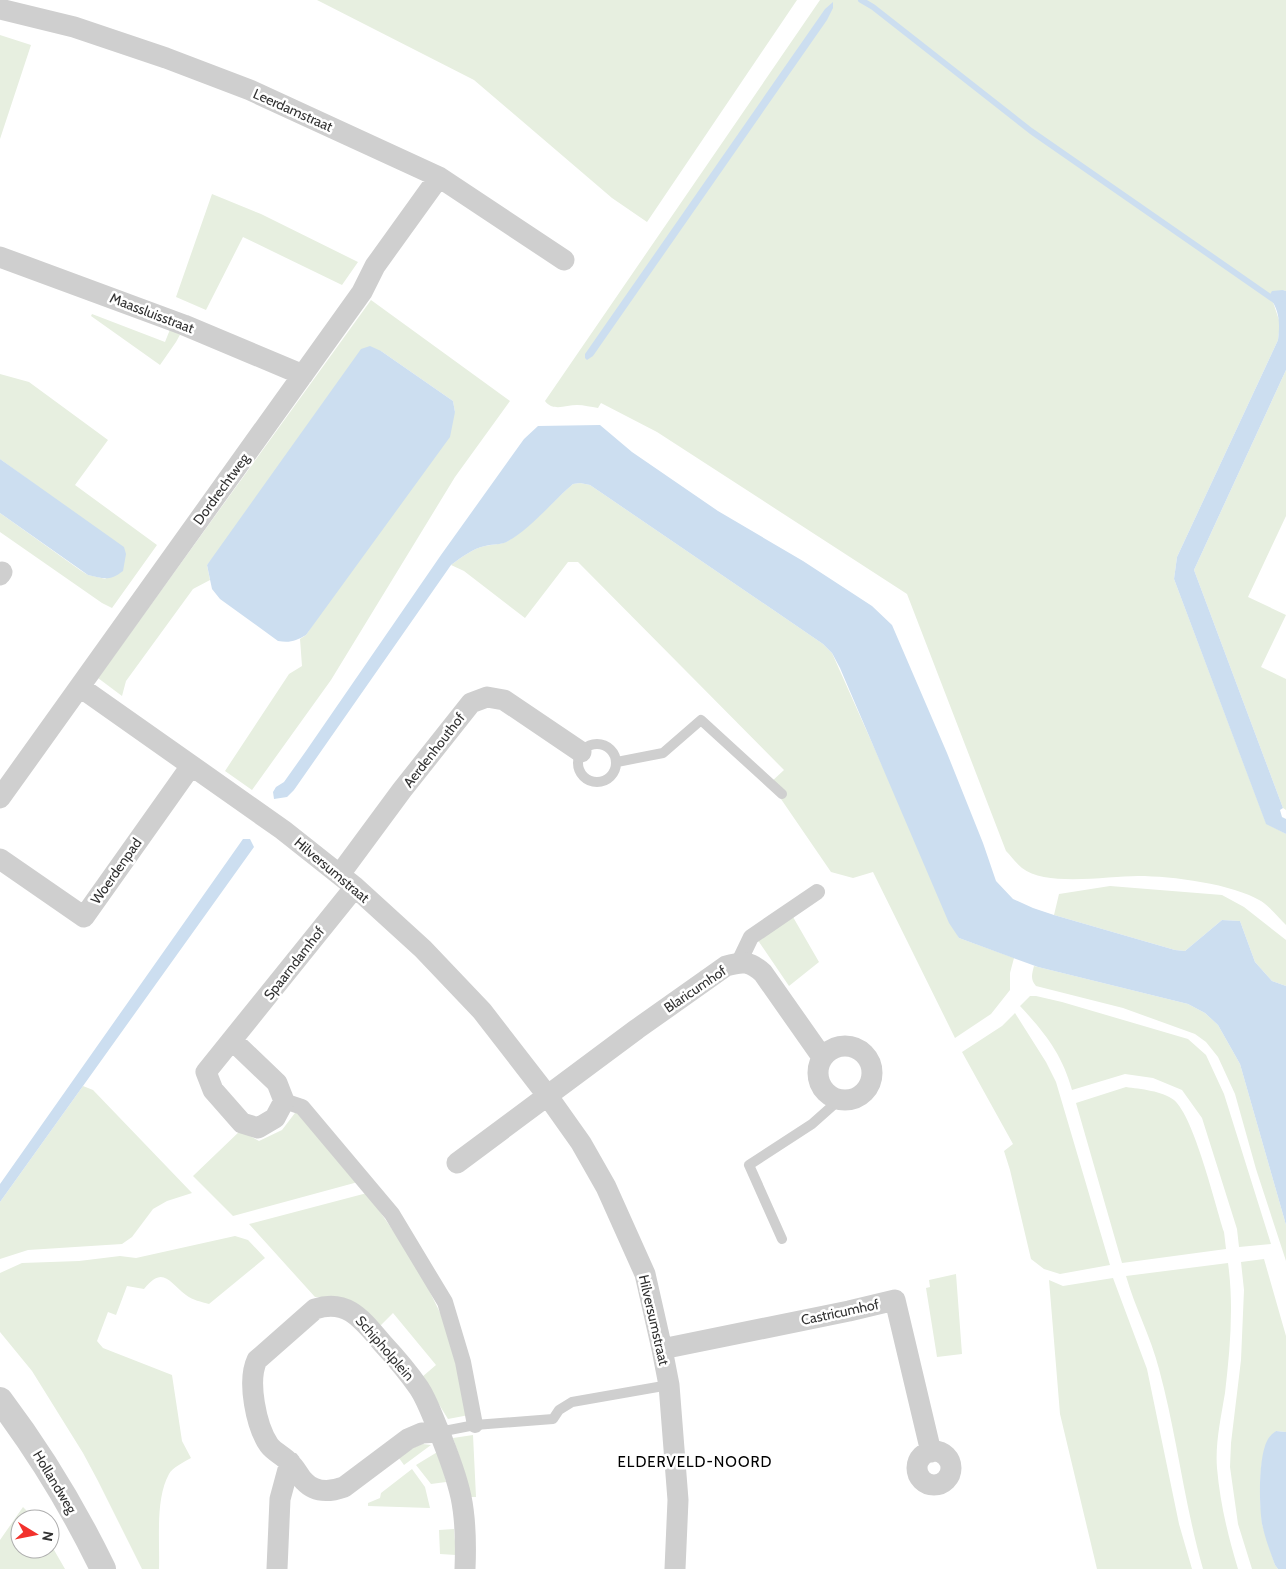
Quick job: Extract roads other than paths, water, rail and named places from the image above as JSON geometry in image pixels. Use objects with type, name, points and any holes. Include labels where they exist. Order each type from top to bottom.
[{"type":"street","name":"Leerdamstraat","points":[[0,9],[74,27],[250,90],[439,177],[564,260]]},
{"type":"street","name":"Dordrechtweg","points":[[0,798],[362,292],[375,266],[439,177]]},
{"type":"street","name":"Maassluisstraat","points":[[0,257],[184,324],[302,375]]},
{"type":"street","name":"Hilversumstraat","points":[[80,687],[283,830],[347,881],[423,949],[482,1011],[547,1095],[581,1143],[606,1187],[645,1274],[662,1349],[669,1385],[678,1500],[675,1569]]},
{"type":"street","name":"Aerdenhouthof","points":[[347,881],[402,790],[471,703],[487,697],[504,700],[581,752]]},
{"type":"street","name":"Woerdenpad","points":[[0,859],[84,917],[191,766]]},
{"type":"street","name":"Spaarndamhof","points":[[284,1101],[274,1118],[258,1128],[242,1123],[213,1090],[206,1072],[232,1040],[347,881]]},
{"type":"street","points":[[740,962],[751,937],[817,892]]},
{"type":"street","name":"Blaricumhof","points":[[547,1095],[726,966],[740,962],[754,965],[763,973],[822,1057]]},
{"type":"street","points":[[232,1040],[277,1083],[284,1101],[302,1107],[392,1214],[418,1254],[446,1302],[463,1362],[475,1425]]},
{"type":"street","points":[[837,1046],[848,1046],[863,1052],[872,1068],[872,1077],[864,1092],[857,1098],[839,1100],[831,1097],[819,1083],[818,1065],[822,1057],[829,1050],[837,1046]]},
{"type":"street","points":[[457,1163],[547,1095]]},
{"type":"street","name":"Castricumhof","points":[[662,1349],[895,1300],[930,1452]]},
{"type":"street","name":"Schipholplein","points":[[439,1432],[422,1433],[408,1438],[344,1488],[332,1491],[318,1490],[304,1482],[290,1462],[269,1446],[257,1418],[252,1378],[253,1368],[257,1360],[315,1309],[325,1306],[337,1306],[353,1313],[368,1326],[420,1389],[439,1432],[462,1498],[466,1534],[465,1569]]},
{"type":"street","name":"Hollandweg","points":[[0,1400],[51,1474],[88,1537],[103,1569]]},
{"type":"street","points":[[277,1569],[280,1500],[290,1462]]},
{"type":"lane","points":[[616,762],[663,753],[701,720],[782,794]]},
{"type":"lane","points":[[590,744],[602,744],[612,751],[616,762],[613,774],[608,779],[603,782],[590,781],[581,774],[578,757],[590,744]]},
{"type":"lane","points":[[782,1239],[749,1165],[812,1124],[839,1100]]},
{"type":"lane","points":[[439,1432],[475,1425],[553,1419],[558,1410],[572,1402],[669,1385]]},
{"type":"water","points":[[833,2],[833,8],[827,20],[593,356],[587,360],[585,354],[825,9]]},
{"type":"water","points":[[1272,291],[1286,291],[1286,370],[1194,570],[1283,808],[1280,810],[1282,817],[1286,819],[1286,834],[1266,824],[1174,579],[1177,557],[1278,340],[1278,317],[1269,296]]},
{"type":"water","points":[[370,346],[381,351],[453,401],[455,412],[450,437],[306,635],[293,641],[278,641],[220,599],[212,589],[207,565],[361,349]]},
{"type":"water","points":[[600,425],[632,452],[718,511],[803,561],[872,606],[892,625],[947,753],[996,881],[1013,899],[1054,915],[1175,950],[1185,951],[1222,920],[1240,921],[1255,962],[1272,981],[1286,986],[1286,1225],[1240,1064],[1218,1025],[1205,1013],[1188,1004],[1038,967],[959,938],[949,923],[832,653],[823,644],[590,485],[573,484],[531,524],[513,538],[504,543],[487,545],[476,549],[451,565],[294,790],[287,797],[274,799],[273,792],[276,787],[284,782],[441,555],[524,439],[538,426]]},
{"type":"water","points":[[0,459],[124,547],[126,554],[123,571],[107,578],[88,575],[0,513]]},
{"type":"water","points":[[243,839],[250,839],[254,847],[0,1202],[0,1184]]},
{"type":"water","points":[[1276,1431],[1286,1432],[1286,1569],[1278,1569],[1275,1565],[1261,1515],[1260,1480],[1262,1457],[1268,1439]]},
{"type":"waterway","points":[[861,0],[873,7],[1031,131],[1286,308]]},
{"type":"district","name":"ELDERVELD-NOORD","points":[[695,1462]]}]
